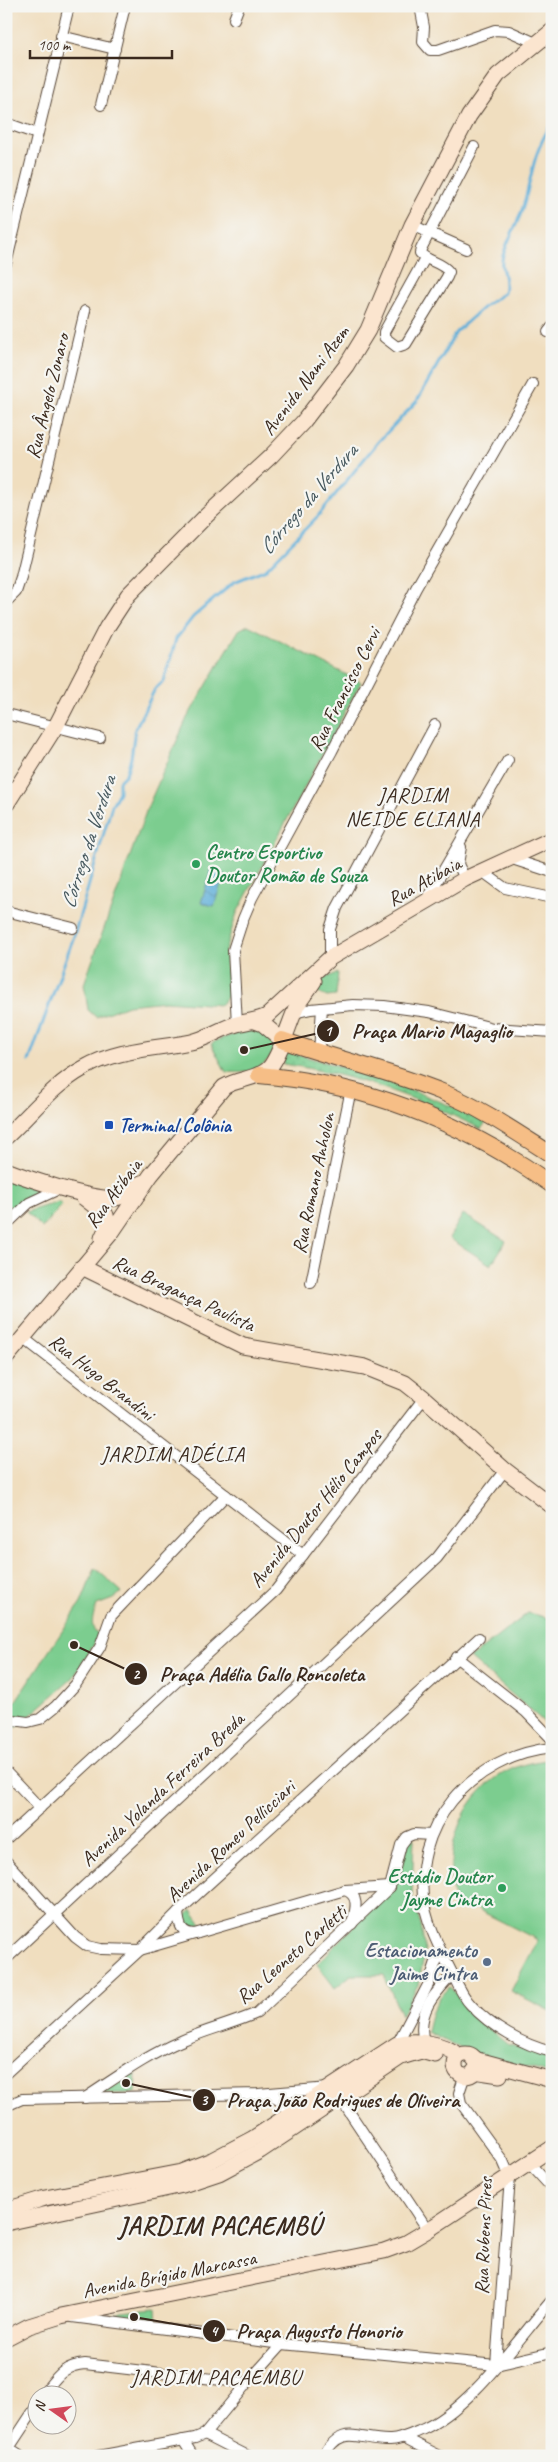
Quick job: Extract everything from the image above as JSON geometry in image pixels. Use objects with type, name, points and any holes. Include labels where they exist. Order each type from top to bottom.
[{"type":"main road","points":[[282,1040],[365,1065],[442,1092],[477,1108],[552,1155]]},
{"type":"main road","points":[[259,1076],[292,1078],[350,1089],[427,1115],[487,1143],[552,1185]]},
{"type":"main road","points":[[487,1143],[494,1135],[500,1132],[517,1132]]},
{"type":"street","points":[[6,264],[69,6]]},
{"type":"street","points":[[101,105],[125,6]]},
{"type":"street","points":[[234,19],[238,6]]},
{"type":"street","points":[[420,6],[424,27],[423,42],[430,50],[438,50],[495,30],[509,31],[536,43]]},
{"type":"street","name":"Avenida Nami Azem","points":[[6,805],[56,726],[107,627],[128,595],[206,515],[271,456],[303,422],[346,366],[368,330],[412,225],[481,96],[498,75],[552,31]]},
{"type":"street","points":[[61,36],[115,50]]},
{"type":"street","points":[[6,123],[37,134]]},
{"type":"street","points":[[425,258],[384,332],[384,338],[387,342],[398,347],[406,344],[447,277],[446,267],[425,258],[420,253],[474,147]]},
{"type":"street","points":[[412,225],[466,249]]},
{"type":"street","name":"Rua Ângelo Zonaro","points":[[6,602],[16,592],[21,577],[85,312]]},
{"type":"street","name":"Rua Francisco Cervi","points":[[237,1024],[233,950],[252,898],[336,744],[416,588],[533,384]]},
{"type":"street","points":[[6,714],[100,738]]},
{"type":"street","points":[[326,963],[330,929],[337,908],[436,725]]},
{"type":"street","points":[[425,901],[508,760]]},
{"type":"street","points":[[463,838],[458,864],[465,879]]},
{"type":"street","name":"Rua Atibaia","points":[[261,1019],[326,963],[425,901],[465,879],[552,839]]},
{"type":"street","points":[[509,858],[552,872]]},
{"type":"street","points":[[483,872],[505,888],[552,898]]},
{"type":"street","points":[[6,911],[73,928]]},
{"type":"street","name":"Rua Atibaia","points":[[6,1358],[98,1246],[112,1232],[151,1175],[224,1087],[232,1082],[259,1076],[273,1063],[296,1008],[326,963]]},
{"type":"street","points":[[8,1133],[63,1083],[98,1061],[150,1047],[194,1042],[237,1024],[296,1008],[334,1001],[353,1005]]},
{"type":"street","points":[[296,1008],[353,1005],[403,1007],[486,1027],[552,1032]]},
{"type":"street","points":[[319,1052],[322,1008]]},
{"type":"street","points":[[261,1019],[263,1024],[282,1040]]},
{"type":"street","name":"Rua Romano Anholon","points":[[311,1283],[350,1089]]},
{"type":"street","points":[[6,1170],[66,1189],[113,1199],[127,1193],[151,1175]]},
{"type":"street","points":[[6,1225],[29,1203],[66,1189],[92,1202],[106,1214],[108,1225],[98,1246]]},
{"type":"street","name":"Rua Bragança Paulista","points":[[82,1267],[243,1346],[365,1367],[405,1383],[506,1470],[552,1506]]},
{"type":"street","name":"Rua Hugo Brandini","points":[[22,1337],[303,1555]]},
{"type":"street","name":"Avenida Doutor Hélio Campos","points":[[6,1839],[276,1590],[424,1398]]},
{"type":"street","name":"Avenida Yolanda Ferreira Breda","points":[[6,1959],[437,1558],[506,1470]]},
{"type":"street","points":[[6,1719],[28,1722],[40,1719],[55,1707],[76,1684],[100,1647],[111,1616],[226,1495]]},
{"type":"street","name":"Avenida Romeu Pellicciari","points":[[6,2073],[140,1950],[178,1912],[479,1638]]},
{"type":"street","points":[[456,1657],[526,1712],[552,1739]]},
{"type":"street","points":[[552,1748],[521,1754],[498,1764],[472,1781],[443,1811],[431,1835],[425,1858],[424,1900],[430,1927],[440,1950],[470,2004],[491,2022],[524,2043],[552,2052]]},
{"type":"street","points":[[6,1772],[40,1808]]},
{"type":"street","name":"Rua Leoneto Carletti","points":[[85,2098],[151,2056],[182,2040],[257,2014],[390,1887],[397,1868],[401,1845],[407,1837],[414,1834],[431,1835]]},
{"type":"street","points":[[6,1861],[75,1937],[86,1946],[101,1949],[140,1950],[202,1934],[345,1890],[390,1887]]},
{"type":"street","points":[[345,1890],[353,1895],[355,1900],[356,1907],[352,1924]]},
{"type":"street","points":[[178,1912],[182,1929],[188,1934],[202,1934]]},
{"type":"street","points":[[399,2050],[440,1950]]},
{"type":"street","points":[[424,2042],[421,2022],[437,1991],[453,1974]]},
{"type":"street","points":[[6,2210],[46,2206],[181,2172],[256,2145],[337,2093],[399,2050],[410,2040],[424,2042],[465,2065],[552,2080]]},
{"type":"street","points":[[399,2050],[421,2051],[552,2089]]},
{"type":"street","name":"Rua Rubens Pires","points":[[465,2065],[459,2093],[461,2103],[502,2161],[510,2177],[496,2365]]},
{"type":"street","points":[[6,2106],[22,2099],[337,2093]]},
{"type":"street","points":[[256,2145],[288,2116],[337,2093]]},
{"type":"street","points":[[337,2093],[428,2230]]},
{"type":"street","points":[[258,2094],[280,2100],[285,2106],[288,2116]]},
{"type":"street","name":"Avenida Brígido Marcassa","points":[[6,2338],[29,2326],[61,2316],[384,2251],[406,2243],[428,2230],[552,2148]]},
{"type":"street","points":[[530,2164],[552,2188]]},
{"type":"street","points":[[6,2224],[46,2206]]},
{"type":"street","points":[[322,2456],[329,2445],[338,2437],[346,2435],[391,2440],[403,2437],[421,2430],[466,2400],[552,2300]]},
{"type":"street","points":[[61,2316],[282,2344],[496,2365],[552,2352]]},
{"type":"street","points":[[103,2455],[206,2434],[246,2383],[282,2344]]},
{"type":"street","points":[[52,2384],[61,2372],[71,2365],[85,2364],[246,2383]]},
{"type":"street","points":[[20,2456],[8,2448],[28,2419]]},
{"type":"street","points":[[206,2434],[248,2456]]},
{"type":"street","points":[[403,2437],[440,2456]]},
{"type":"street","points":[[183,2440],[193,2456]]},
{"type":"green space","name":"Centro Esportivo Doutor Romão de Souza","points":[[248,625],[361,682],[237,913],[225,951],[229,995],[220,1005],[165,1001],[128,1005],[96,1017],[88,1010],[84,984],[148,806],[187,718],[239,630]]},
{"type":"green space","points":[[338,973],[336,996],[327,997],[316,992],[322,979]]},
{"type":"green space","points":[[257,1025],[274,1043],[275,1052],[254,1070],[248,1072],[226,1072],[211,1044]]},
{"type":"green space","points":[[285,1051],[388,1080],[487,1121],[481,1129],[434,1107],[385,1089],[334,1074],[283,1064]]},
{"type":"green space","points":[[6,1181],[20,1183],[45,1195],[32,1199],[13,1210],[6,1203]]},
{"type":"green space","points":[[58,1202],[62,1205],[42,1228],[26,1212]]},
{"type":"green space","points":[[463,1214],[506,1241],[491,1265],[449,1238]]},
{"type":"green space","points":[[95,1568],[122,1592],[113,1599],[97,1605],[93,1617],[93,1625],[96,1632],[100,1635],[73,1678],[17,1727],[6,1726],[6,1712],[15,1702],[81,1603]]},
{"type":"green space","points":[[528,1613],[552,1619],[552,1729],[470,1658]]},
{"type":"green space","name":"Estádio Doutor Jayme Cintra","points":[[552,1760],[552,2012],[511,1991],[538,1940],[471,1906],[457,1910],[452,1884],[451,1857],[457,1833],[467,1810],[481,1790],[501,1775],[524,1764]]},
{"type":"green space","points":[[410,1838],[414,1839],[412,1897],[421,1925],[425,1952],[418,1985],[401,2015],[384,1975],[351,1975],[335,1988],[317,1964],[393,1887]]},
{"type":"green space","points":[[192,1910],[202,1924],[185,1928],[182,1919]]},
{"type":"green space","points":[[449,1987],[456,1993],[465,2009],[507,2044],[552,2056],[552,2074],[464,2050],[427,2032],[434,2008],[440,1997]]},
{"type":"green space","points":[[136,2073],[135,2093],[99,2094]]},
{"type":"green space","points":[[156,2309],[157,2325],[112,2319],[113,2316],[121,2312]]},
{"type":"water","points":[[211,870],[224,874],[214,906],[201,903]]},
{"type":"waterway","name":"Córrego da Verdura","points":[[29,1061],[74,936],[112,805],[119,792],[119,781],[126,774],[131,758],[135,729],[155,689],[164,681],[176,639],[193,617],[234,582],[266,569],[318,516],[378,442],[417,401],[456,332],[486,305],[504,293],[505,282],[502,264],[504,254],[526,198],[536,156],[552,123]]},
{"type":"place","name":"Centro Esportivo Doutor Romão de Souza","points":[[196,864]]},
{"type":"place","name":"Praça Mario Magaglio","points":[[244,1050]]},
{"type":"place","name":"Terminal Colônia","points":[[109,1125]]},
{"type":"place","name":"Praça Adélia Gallo Roncoleta","points":[[74,1645]]},
{"type":"place","name":"Estádio Doutor Jayme Cintra","points":[[502,1888]]},
{"type":"place","name":"Estacionamento Jaime Cintra","points":[[487,1962]]},
{"type":"place","name":"Praça João Rodrigues de Oliveira","points":[[126,2083]]},
{"type":"place","name":"Praça Augusto Honorio","points":[[134,2317]]},
{"type":"district","name":"JARDIM NEIDE ELIANA","points":[[413,807]]},
{"type":"district","name":"JARDIM ADÉLIA","points":[[173,1454]]},
{"type":"district","name":"JARDIM PACAEMBÚ","points":[[220,2225]]},
{"type":"district","name":"JARDIM PACAEMBU","points":[[216,2377]]}]
